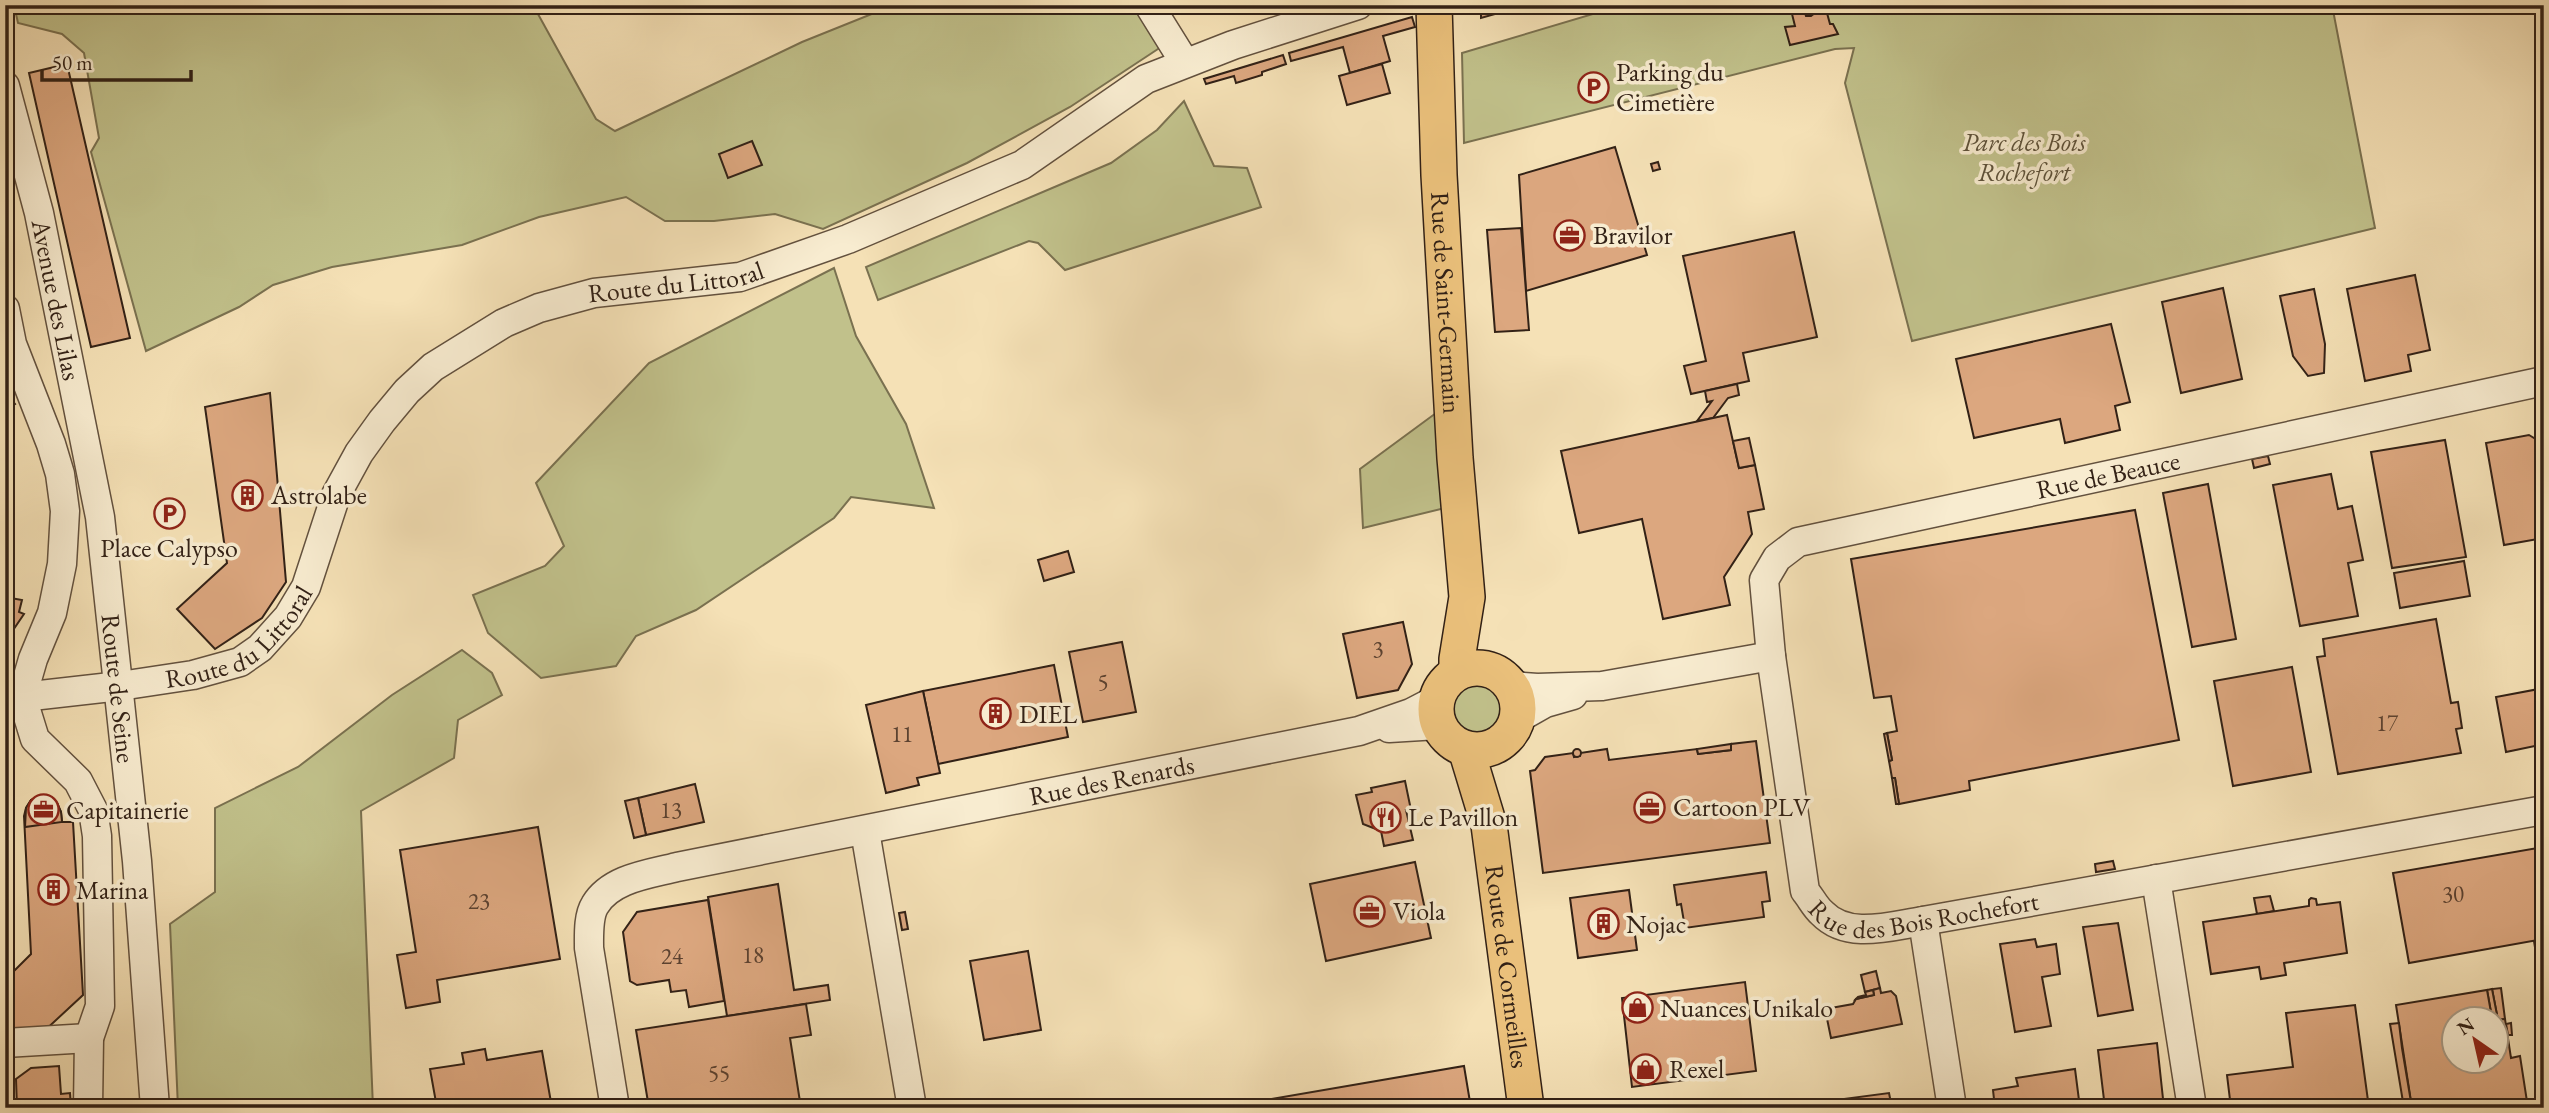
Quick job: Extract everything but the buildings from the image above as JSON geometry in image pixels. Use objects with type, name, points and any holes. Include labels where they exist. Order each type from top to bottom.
[{"type":"main road","name":"Rue de Saint-Germain","points":[[1434,5],[1439,175],[1455,458],[1467,597],[1457,659],[1490,707]]},
{"type":"main road","points":[[1441,688],[1490,707],[1455,744],[1445,736],[1437,712],[1441,688]]},
{"type":"main road","name":"Route de Cormeilles","points":[[1490,707],[1489,825],[1526,1108]]},
{"type":"street","points":[[1149,5],[1185,63]]},
{"type":"street","name":"Route du Littoral","points":[[14,698],[193,675],[240,662],[260,648],[288,617],[306,587],[335,495],[359,453],[382,421],[407,391],[433,367],[504,323],[550,305],[594,293],[740,277],[848,239],[1022,165],[1146,79],[1185,63],[1357,5]]},
{"type":"street","name":"Avenue des Lilas","points":[[5,86],[39,213],[100,517]]},
{"type":"street","points":[[5,309],[12,344],[60,474],[65,511],[62,565],[52,613],[14,698],[35,739],[79,781],[93,810],[98,877],[100,1006],[89,1038],[88,1108]]},
{"type":"street","name":"Rue de Beauce","points":[[1771,656],[1764,580],[1777,558],[1798,542],[2544,381]]},
{"type":"street","name":"Route de Seine","points":[[100,517],[137,860],[155,1108]]},
{"type":"street","points":[[1490,707],[1545,704],[1602,686],[1771,656]]},
{"type":"street","name":"Rue des Bois Rochefort","points":[[1771,656],[1805,891],[1823,915],[1847,929],[1873,929],[1923,921],[2544,810]]},
{"type":"street","name":"Rue des Renards","points":[[615,1108],[589,948],[594,906],[608,890],[628,879],[1359,731],[1412,713],[1437,712]]},
{"type":"street","points":[[865,831],[912,1108]]},
{"type":"street","points":[[2157,879],[2192,1108]]},
{"type":"street","points":[[1923,921],[1952,1108]]},
{"type":"street","points":[[7,1043],[89,1038]]},
{"type":"green space","points":[[14,5],[533,5],[596,119],[615,131],[802,42],[894,5],[1138,5],[1161,47],[1070,107],[967,163],[823,229],[775,214],[714,221],[665,221],[626,197],[539,217],[462,245],[332,267],[273,285],[239,307],[146,351],[91,152],[99,138],[84,53],[62,34],[18,23]]},
{"type":"green space","name":"Parc des Bois Rochefort","points":[[1623,5],[2332,5],[2375,228],[1912,341],[1845,83],[1854,48],[1835,49],[1464,143],[1462,53]]},
{"type":"green space","points":[[1184,101],[1214,166],[1247,168],[1261,207],[1065,270],[1038,243],[1029,241],[878,300],[866,267],[1111,163],[1157,130]]},
{"type":"green space","points":[[834,268],[856,336],[906,424],[934,508],[851,497],[834,518],[696,610],[636,636],[616,666],[541,678],[488,633],[473,595],[545,566],[564,546],[536,483],[649,363]]},
{"type":"green space","points":[[1436,413],[1445,508],[1363,528],[1360,469]]},
{"type":"green space","points":[[462,650],[492,673],[502,695],[458,720],[454,758],[361,811],[373,1108],[178,1108],[170,924],[215,892],[215,808],[298,767],[392,695]]},
{"type":"green space","points":[[1471,679],[1483,679],[1498,687],[1506,702],[1506,714],[1498,729],[1483,737],[1471,737],[1456,729],[1448,714],[1448,702],[1456,687]]},
{"type":"place","name":"Parking du Cimetière","points":[[1593,87]]},
{"type":"place","name":"Bravilor","points":[[1570,235]]},
{"type":"place","name":"Astrolabe","points":[[248,495]]},
{"type":"place","name":"Place Calypso","points":[[169,513]]},
{"type":"place","name":"DIEL","points":[[996,714]]},
{"type":"place","name":"Cartoon PLV","points":[[1650,807]]},
{"type":"place","name":"Capitainerie","points":[[43,810]]},
{"type":"place","name":"Le Pavillon","points":[[1385,817]]},
{"type":"place","name":"Marina","points":[[53,890]]},
{"type":"place","name":"Viola","points":[[1370,911]]},
{"type":"place","name":"Nojac","points":[[1603,924]]},
{"type":"place","name":"Nuances Unikalo","points":[[1637,1008]]},
{"type":"place","name":"Rexel","points":[[1646,1069]]}]
